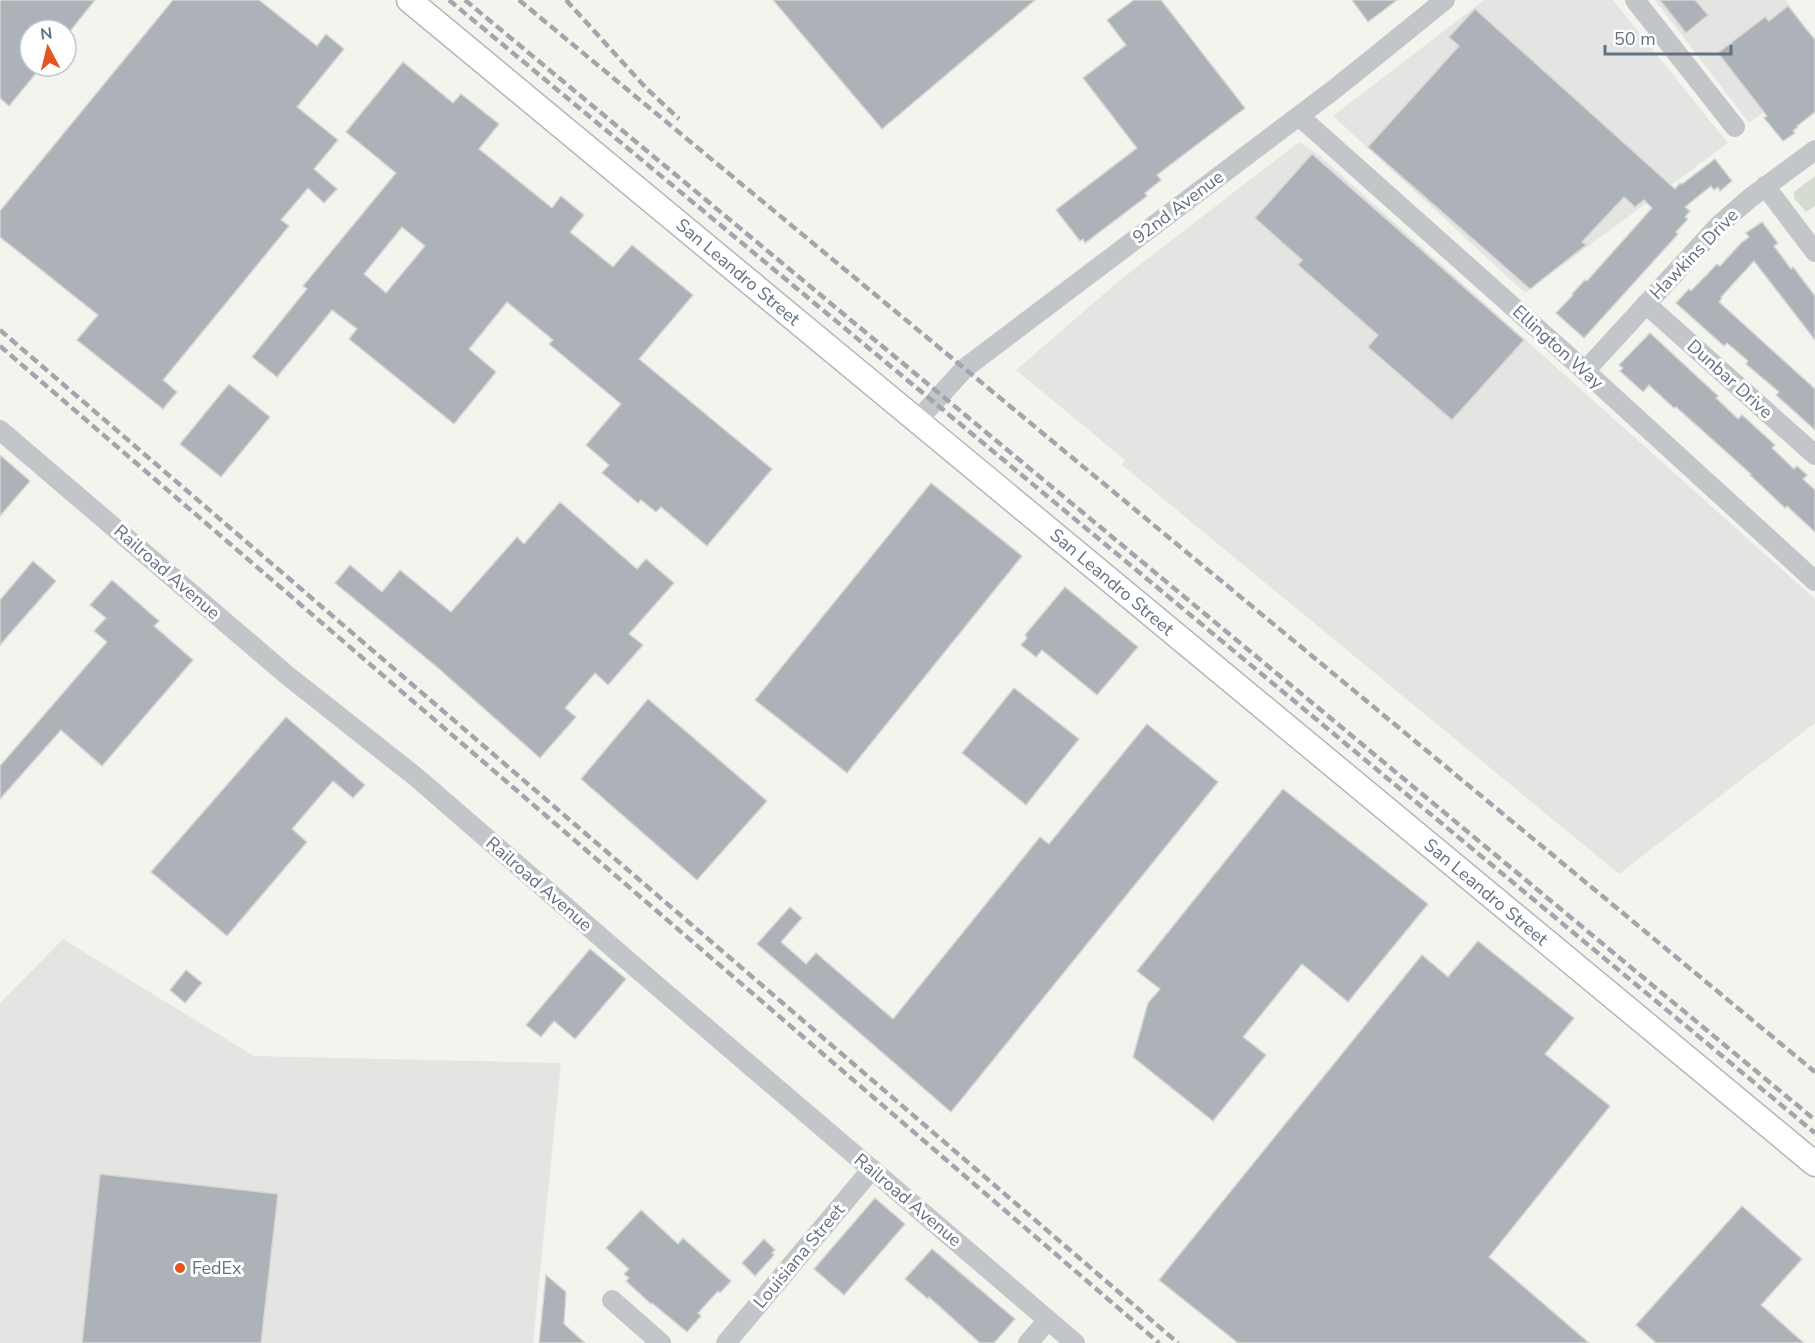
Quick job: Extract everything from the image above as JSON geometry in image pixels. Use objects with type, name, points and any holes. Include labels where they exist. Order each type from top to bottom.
[{"type":"main road","name":"San Leandro Street","points":[[409,0],[1815,1164]]},
{"type":"street","name":"92nd Avenue","points":[[918,421],[965,368],[1299,116],[1445,0]]},
{"type":"street","points":[[1635,0],[1735,127]]},
{"type":"street","name":"Ellington Way","points":[[1299,116],[1815,580]]},
{"type":"street","name":"Hawkins Drive","points":[[1585,371],[1719,225],[1765,186],[1815,150]]},
{"type":"street","points":[[1765,186],[1815,252]]},
{"type":"street","name":"Dunbar Drive","points":[[1646,304],[1815,454]]},
{"type":"street","name":"Railroad Avenue","points":[[0,430],[288,676],[416,777],[1075,1343]]},
{"type":"street","name":"Louisiana Street","points":[[726,1343],[872,1169]]},
{"type":"street","points":[[612,1300],[661,1343]]},
{"type":"street","points":[[1028,1343],[1048,1320]]},
{"type":"shaded area","points":[[1484,0],[1613,0],[1728,143],[1525,293],[1333,116]]},
{"type":"shaded area","points":[[1655,0],[1785,0],[1815,40],[1815,73],[1749,123]]},
{"type":"shaded area","points":[[1299,142],[1319,155],[1815,599],[1815,723],[1619,874],[1122,465],[1125,460],[1016,370],[1120,280]]},
{"type":"shaded area","points":[[1815,176],[1815,206],[1806,212],[1794,198],[1794,192]]},
{"type":"shaded area","points":[[63,939],[254,1056],[561,1063],[533,1343],[0,1343],[0,1003]]},
{"type":"building","points":[[0,0],[95,0],[78,21],[78,18],[18,18],[18,78],[32,78],[9,106],[0,98]]},
{"type":"building","points":[[173,0],[259,0],[317,46],[326,34],[344,49],[297,107],[338,140],[314,169],[337,189],[324,203],[308,188],[281,220],[289,226],[163,380],[177,392],[163,409],[77,340],[98,315],[0,237],[0,211]]},
{"type":"building","points":[[773,0],[1035,0],[882,129]]},
{"type":"building","points":[[1134,0],[1161,0],[1245,108],[1157,175],[1161,180],[1145,193],[1147,196],[1085,243],[1083,239],[1080,241],[1056,210],[1137,148],[1083,78],[1126,45],[1107,20]]},
{"type":"building","points":[[1352,0],[1397,0],[1368,22]]},
{"type":"building","points":[[1660,0],[1695,0],[1708,15],[1686,33]]},
{"type":"building","points":[[1788,6],[1815,40],[1815,112],[1797,126],[1793,131],[1795,133],[1783,141],[1764,118],[1767,116],[1718,53],[1765,17],[1769,21]]},
{"type":"building","points":[[1475,9],[1675,189],[1715,159],[1732,181],[1720,191],[1718,187],[1714,190],[1711,186],[1685,207],[1690,211],[1685,217],[1688,219],[1676,232],[1678,234],[1584,338],[1556,313],[1652,208],[1644,200],[1635,207],[1624,197],[1582,242],[1586,245],[1530,289],[1368,147],[1459,46],[1449,37]]},
{"type":"building","points":[[403,62],[453,103],[461,94],[499,124],[479,149],[552,208],[561,196],[584,215],[570,232],[613,267],[632,245],[693,295],[639,359],[772,469],[707,546],[661,507],[656,512],[641,500],[638,503],[602,473],[609,465],[586,445],[621,404],[549,344],[553,340],[507,302],[469,349],[496,372],[454,424],[349,339],[357,329],[332,310],[277,377],[252,357],[307,289],[303,286],[396,173],[346,132]],"holes":[[[402,227],[425,246],[386,293],[364,274]]]},
{"type":"building","points":[[1312,154],[1524,340],[1452,420],[1368,347],[1378,335],[1298,265],[1302,260],[1255,218]]},
{"type":"building","points":[[1762,222],[1778,243],[1774,246],[1815,296],[1815,340],[1754,261],[1719,302],[1815,389],[1815,430],[1776,395],[1779,392],[1746,364],[1748,361],[1727,343],[1724,346],[1676,303],[1717,264],[1720,266],[1749,237],[1746,233]]},
{"type":"building","points":[[1650,333],[1718,396],[1716,398],[1738,419],[1742,415],[1775,445],[1772,448],[1794,469],[1797,466],[1807,475],[1803,479],[1815,490],[1815,532],[1787,506],[1785,508],[1751,474],[1676,407],[1674,408],[1649,385],[1643,392],[1620,371],[1623,368],[1619,365]]},
{"type":"building","points":[[229,384],[270,417],[221,477],[180,444]]},
{"type":"building","points":[[0,455],[30,481],[0,516]]},
{"type":"building","points":[[931,483],[1022,556],[847,773],[755,700]]},
{"type":"building","points":[[560,502],[637,569],[646,559],[674,583],[629,634],[643,645],[608,685],[595,673],[565,708],[576,717],[540,758],[437,667],[335,583],[350,565],[382,592],[400,570],[451,612],[517,537],[524,544]]},
{"type":"building","points":[[33,561],[56,581],[0,645],[0,600]]},
{"type":"building","points":[[112,580],[159,621],[154,626],[193,660],[102,766],[61,730],[0,799],[0,766],[107,642],[94,631],[106,618],[90,605]]},
{"type":"building","points":[[1065,587],[1138,647],[1097,695],[1042,650],[1036,657],[1021,645],[1027,638],[1025,635]]},
{"type":"building","points":[[1014,688],[1079,739],[1026,805],[962,753]]},
{"type":"building","points":[[648,699],[767,801],[697,880],[581,779]]},
{"type":"building","points":[[286,717],[365,785],[353,798],[333,781],[292,829],[307,842],[227,936],[151,872]]},
{"type":"building","points":[[1147,724],[1218,782],[951,1112],[757,944],[790,907],[802,918],[781,942],[806,964],[816,953],[893,1019],[1040,837],[1049,844]]},
{"type":"building","points":[[1283,789],[1428,904],[1348,1002],[1302,964],[1243,1037],[1266,1055],[1213,1121],[1133,1057],[1148,1003],[1160,989],[1137,971]]},
{"type":"building","points":[[1478,941],[1574,1018],[1545,1054],[1610,1106],[1489,1257],[1589,1343],[1238,1343],[1159,1280],[1422,955],[1448,977]]},
{"type":"building","points":[[590,949],[626,979],[575,1039],[554,1021],[541,1037],[526,1025]]},
{"type":"building","points":[[186,970],[202,983],[185,1003],[170,990]]},
{"type":"building","name":"FedEx","points":[[100,1174],[278,1194],[261,1343],[82,1343]]},
{"type":"building","points":[[875,1198],[905,1224],[844,1295],[814,1269]]},
{"type":"building","points":[[1742,1206],[1802,1259],[1761,1305],[1804,1343],[1656,1343],[1636,1325]]},
{"type":"building","points":[[641,1210],[678,1244],[683,1238],[731,1281],[720,1293],[718,1291],[698,1313],[701,1316],[687,1332],[626,1281],[629,1278],[624,1274],[629,1269],[606,1248]]},
{"type":"building","points":[[764,1239],[775,1250],[772,1253],[774,1255],[755,1276],[742,1263]]},
{"type":"building","points":[[932,1249],[1015,1319],[994,1343],[980,1343],[929,1297],[928,1299],[905,1279]]},
{"type":"building","points":[[546,1275],[566,1292],[564,1324],[585,1343],[539,1343]]},
{"type":"railway","points":[[449,0],[1815,1133]]},
{"type":"railway","points":[[465,0],[1815,1120]]},
{"type":"railway","points":[[519,0],[1815,1072]]},
{"type":"railway","points":[[566,0],[646,88],[679,119]]},
{"type":"railway","points":[[0,330],[1178,1343]]},
{"type":"railway","points":[[0,346],[1159,1343]]},
{"type":"place","name":"FedEx","points":[[180,1268]]}]
